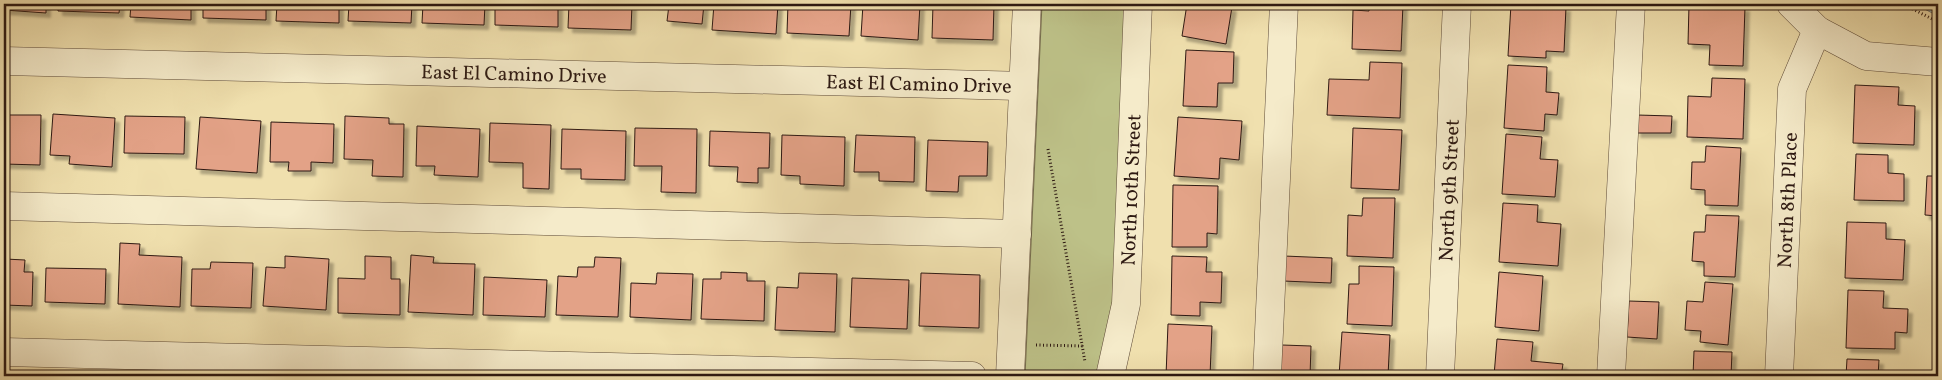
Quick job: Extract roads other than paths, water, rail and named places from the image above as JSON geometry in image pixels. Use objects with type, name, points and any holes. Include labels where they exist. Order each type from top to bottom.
[{"type":"street","points":[[1010,376],[1027,4]]},
{"type":"street","name":"North 10th Street","points":[[1098,372],[1126,304],[1138,4]]},
{"type":"street","points":[[1268,376],[1284,4]]},
{"type":"street","name":"North 9th Street","points":[[1440,376],[1456,4]]},
{"type":"street","points":[[1611,376],[1631,4]]},
{"type":"street","points":[[1791,4],[1817,30],[1866,56],[1938,62]]},
{"type":"street","name":"North 8th Place","points":[[1779,376],[1792,89],[1817,30]]},
{"type":"street","name":"East El Camino Drive","points":[[4,61],[1023,86]]},
{"type":"street","points":[[4,206],[1017,234]]},
{"type":"street","points":[[4,352],[972,376]]},
{"type":"water","points":[[1915,4],[1938,4],[1938,16]]}]
